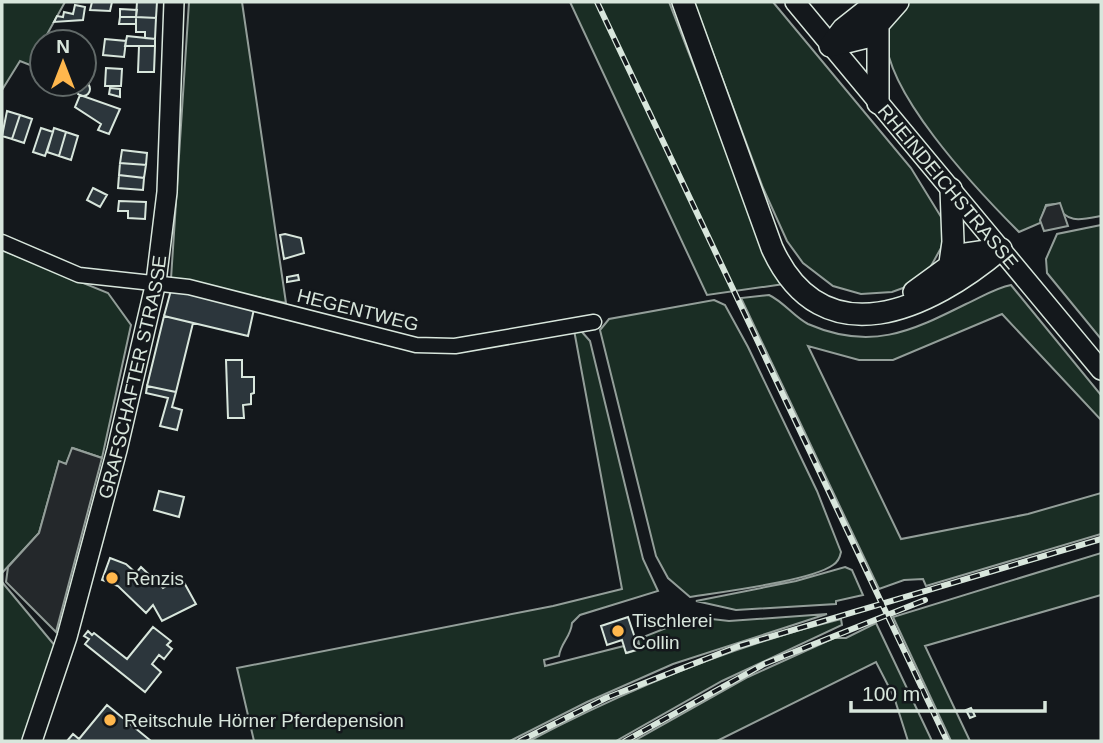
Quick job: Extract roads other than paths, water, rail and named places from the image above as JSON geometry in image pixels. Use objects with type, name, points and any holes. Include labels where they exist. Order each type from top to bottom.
[{"type":"highway","points":[[683,2],[780,265],[800,291],[814,302],[858,314],[899,311],[974,273],[1001,249]]},
{"type":"highway","points":[[830,46],[843,30],[877,2]]},
{"type":"highway","points":[[830,46],[854,42],[878,28],[898,2]]},
{"type":"highway","points":[[878,28],[878,103]]},
{"type":"highway","points":[[950,263],[953,242],[951,189]]},
{"type":"highway","points":[[766,228],[788,260],[810,282],[839,298],[858,302],[897,299],[915,292],[950,263],[979,251],[1001,249]]},
{"type":"main road","name":"GRAFSCHAFTER STRASSE","points":[[32,741],[71,624],[117,450],[156,282],[166,192],[174,2]]},
{"type":"main road","name":"RHEINDEICHSTRASSE","points":[[795,2],[1101,370]]},
{"type":"street","name":"HEGENTWEG","points":[[2,242],[79,275],[189,287],[432,347],[455,346],[594,322]]},
{"type":"railway","points":[[597,2],[947,741]]},
{"type":"railway","points":[[520,741],[606,698],[739,646],[1101,539]]},
{"type":"railway","points":[[625,741],[764,664],[925,600]]},
{"type":"place","name":"Renzis","points":[[112,578]]},
{"type":"place","name":"Tischlerei Collin","points":[[618,631]]},
{"type":"place","name":"Reitschule Hörner Pferdepension","points":[[110,720]]}]
